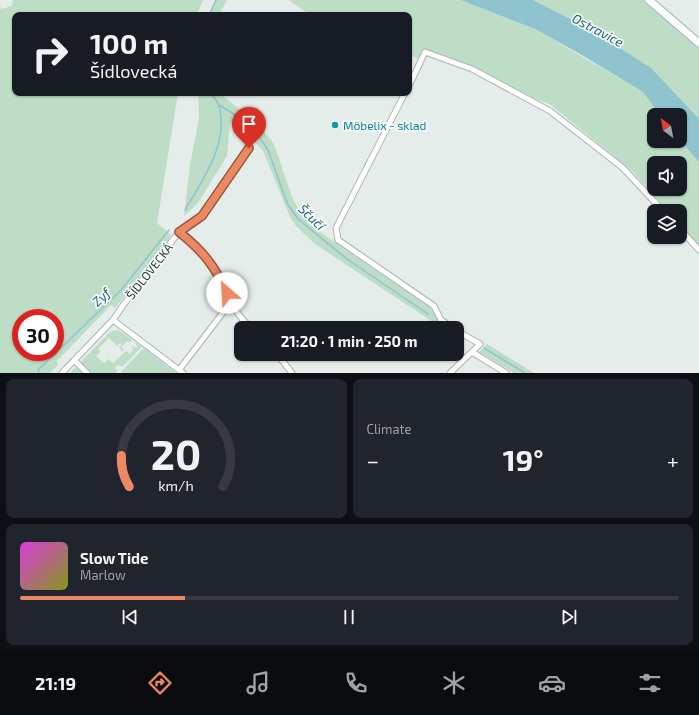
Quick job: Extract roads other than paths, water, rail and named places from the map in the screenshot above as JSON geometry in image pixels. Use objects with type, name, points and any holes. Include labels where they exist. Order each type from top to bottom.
[{"type":"main road","points":[[649,0],[699,43]]},
{"type":"street","points":[[412,80],[425,52],[472,69],[550,111],[623,168],[656,204]]},
{"type":"street","points":[[403,96],[336,228],[338,240],[434,306],[442,321]]},
{"type":"street","name":"ŠÍDLOVECKÁ","points":[[62,373],[113,320],[127,299],[179,232],[202,216],[249,148]]},
{"type":"street","points":[[179,232],[207,257],[222,281],[231,302],[242,321]]},
{"type":"street","points":[[687,237],[699,250]]},
{"type":"street","points":[[113,320],[181,371],[231,302]]},
{"type":"street","points":[[450,373],[480,344],[464,335]]},
{"type":"street","points":[[472,352],[506,373]]},
{"type":"street","points":[[74,360],[87,373]]},
{"type":"street","points":[[283,361],[292,373]]},
{"type":"water","points":[[461,0],[533,0],[590,29],[651,68],[699,119],[699,162],[687,148],[687,108],[655,108],[643,92],[535,29]]},
{"type":"waterway","name":"Zyf","points":[[210,12],[216,0]]},
{"type":"waterway","name":"Zyf","points":[[185,210],[206,173],[217,147],[221,120],[219,106],[213,96]]},
{"type":"waterway","name":"Ščučí","points":[[219,105],[242,119],[257,134],[268,150],[287,203],[298,219],[347,259],[428,314]]},
{"type":"waterway","name":"Zyf","points":[[39,373],[38,370],[122,289],[169,230]]},
{"type":"waterway","name":"Ščučí","points":[[484,348],[525,373]]},
{"type":"place","name":"Möbelix - sklad","points":[[335,125]]},
{"type":"water label","name":"Ostravice","points":[[598,30]]}]
